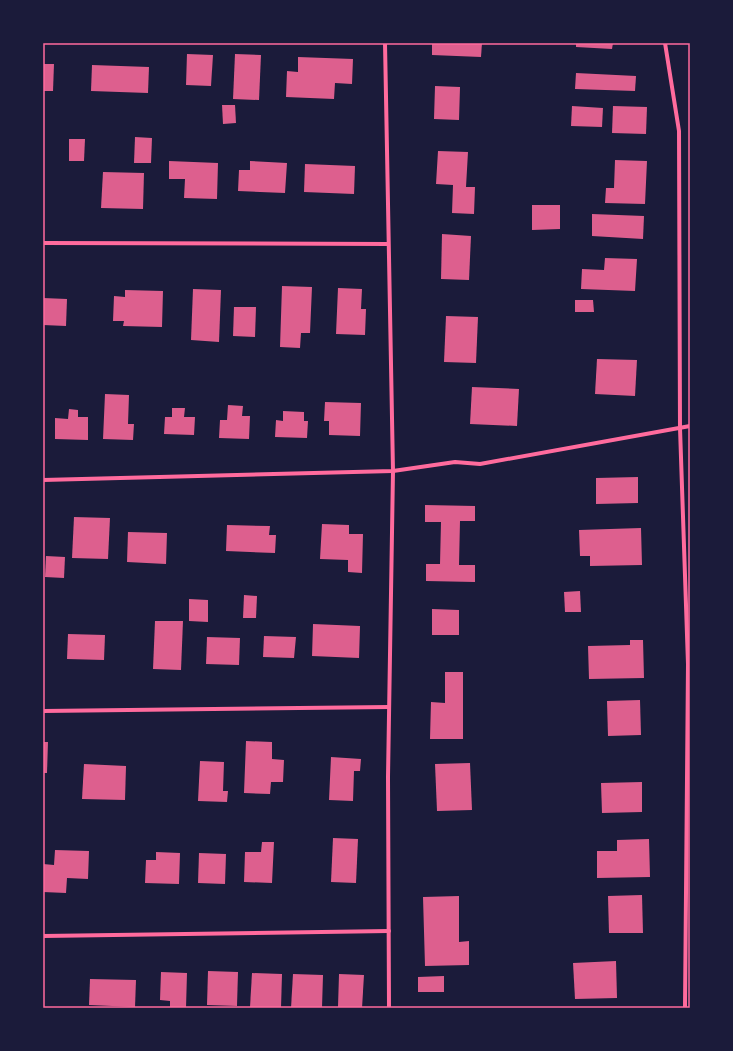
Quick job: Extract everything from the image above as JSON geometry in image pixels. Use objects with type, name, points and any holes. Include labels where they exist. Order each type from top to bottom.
[{"type":"street","points":[[385,43],[393,471],[388,777],[390,931],[389,1008]]},
{"type":"street","points":[[665,43],[679,131],[680,428],[688,664],[684,1008]]},
{"type":"street","points":[[43,243],[388,244]]},
{"type":"street","points":[[43,480],[393,471],[455,462],[480,464],[690,426]]},
{"type":"street","points":[[43,711],[389,707]]},
{"type":"street","points":[[43,936],[390,931]]},
{"type":"building","points":[[432,43],[482,43],[481,57],[432,55]]},
{"type":"building","points":[[576,43],[613,43],[612,49],[576,47]]},
{"type":"building","points":[[187,54],[213,55],[211,86],[186,85]]},
{"type":"building","points":[[235,54],[261,55],[259,100],[233,99]]},
{"type":"building","points":[[298,57],[353,59],[352,84],[335,83],[334,99],[286,97],[287,71],[298,72]]},
{"type":"building","points":[[43,64],[54,64],[53,91],[43,91]]},
{"type":"building","points":[[92,65],[149,67],[148,93],[91,91]]},
{"type":"building","points":[[576,73],[636,76],[635,91],[575,89]]},
{"type":"building","points":[[435,86],[460,87],[459,120],[434,119]]},
{"type":"building","points":[[222,105],[235,105],[236,123],[223,124]]},
{"type":"building","points":[[572,106],[603,108],[602,127],[571,126]]},
{"type":"building","points":[[613,106],[647,107],[646,134],[612,133]]},
{"type":"building","points":[[135,137],[152,138],[151,163],[134,163]]},
{"type":"building","points":[[69,139],[85,139],[84,161],[69,161]]},
{"type":"building","points":[[438,151],[468,152],[466,187],[475,187],[474,214],[452,213],[453,185],[436,184]]},
{"type":"building","points":[[615,160],[647,161],[645,204],[605,203],[606,188],[614,188]]},
{"type":"building","points":[[169,161],[218,163],[217,199],[184,198],[185,179],[169,179]]},
{"type":"building","points":[[250,161],[287,163],[285,193],[238,191],[239,170],[250,170]]},
{"type":"building","points":[[305,164],[355,166],[354,194],[304,192]]},
{"type":"building","points":[[103,172],[144,173],[143,209],[101,208]]},
{"type":"building","points":[[532,205],[560,205],[560,229],[532,230]]},
{"type":"building","points":[[592,214],[644,216],[643,239],[592,236]]},
{"type":"building","points":[[442,234],[471,236],[469,280],[441,279]]},
{"type":"building","points":[[605,258],[637,259],[635,291],[581,289],[582,269],[604,270]]},
{"type":"building","points":[[282,286],[312,287],[310,333],[301,333],[300,348],[280,347]]},
{"type":"building","points":[[338,288],[362,289],[361,309],[366,309],[365,335],[336,334]]},
{"type":"building","points":[[193,289],[221,290],[219,342],[191,340]]},
{"type":"building","points":[[125,290],[163,291],[162,327],[123,326],[124,321],[113,321],[114,296],[125,297]]},
{"type":"building","points":[[43,298],[67,299],[66,326],[43,325]]},
{"type":"building","points":[[575,300],[593,300],[594,312],[575,312]]},
{"type":"building","points":[[234,307],[256,307],[255,337],[233,336]]},
{"type":"building","points":[[446,316],[478,317],[476,363],[444,362]]},
{"type":"building","points":[[597,359],[637,360],[635,396],[595,394]]},
{"type":"building","points":[[472,387],[519,389],[517,426],[470,424]]},
{"type":"building","points":[[105,394],[129,395],[128,424],[134,424],[133,440],[103,439]]},
{"type":"building","points":[[325,402],[361,403],[360,436],[329,435],[329,421],[324,421]]},
{"type":"building","points":[[228,405],[243,406],[242,416],[250,416],[249,439],[219,438],[220,420],[227,420]]},
{"type":"building","points":[[172,408],[185,408],[184,417],[195,417],[194,435],[164,434],[165,417],[172,417]]},
{"type":"building","points":[[69,409],[78,410],[78,417],[88,417],[88,440],[55,439],[55,418],[68,419]]},
{"type":"building","points":[[283,411],[304,412],[304,421],[308,421],[307,438],[275,437],[276,420],[283,421]]},
{"type":"building","points":[[638,477],[638,503],[596,504],[596,478]]},
{"type":"building","points":[[425,505],[475,506],[475,521],[460,521],[459,565],[475,565],[475,582],[426,581],[426,564],[440,564],[441,522],[425,522]]},
{"type":"building","points":[[74,517],[110,518],[108,559],[72,558]]},
{"type":"building","points":[[322,524],[349,525],[349,534],[363,534],[362,573],[348,572],[348,560],[320,559]]},
{"type":"building","points":[[227,525],[270,526],[269,535],[276,535],[275,553],[226,551]]},
{"type":"building","points":[[641,528],[642,565],[590,566],[590,556],[580,556],[579,530]]},
{"type":"building","points":[[128,532],[167,533],[166,564],[127,562]]},
{"type":"building","points":[[46,556],[65,557],[64,578],[45,577]]},
{"type":"building","points":[[580,591],[581,612],[565,612],[564,592]]},
{"type":"building","points":[[244,595],[257,596],[256,618],[243,618]]},
{"type":"building","points":[[189,599],[208,600],[208,622],[189,621]]},
{"type":"building","points":[[432,609],[459,610],[459,635],[432,635]]},
{"type":"building","points":[[155,621],[183,621],[181,670],[153,669]]},
{"type":"building","points":[[313,624],[360,626],[359,658],[312,656]]},
{"type":"building","points":[[68,634],[105,635],[104,660],[67,659]]},
{"type":"building","points":[[264,636],[296,637],[294,658],[263,657]]},
{"type":"building","points":[[207,637],[240,638],[239,665],[206,664]]},
{"type":"building","points":[[630,640],[643,640],[644,678],[589,679],[588,646],[630,645]]},
{"type":"building","points":[[445,672],[463,672],[463,739],[430,739],[431,702],[445,703]]},
{"type":"building","points":[[640,700],[641,735],[608,736],[607,701]]},
{"type":"building","points":[[246,741],[272,742],[272,759],[284,760],[283,782],[271,782],[270,794],[244,793]]},
{"type":"building","points":[[43,742],[48,742],[47,773],[43,773]]},
{"type":"building","points":[[331,757],[361,759],[360,771],[354,771],[353,801],[329,800]]},
{"type":"building","points":[[200,761],[224,762],[223,791],[228,791],[227,802],[198,801]]},
{"type":"building","points":[[470,763],[472,810],[437,811],[435,764]]},
{"type":"building","points":[[84,764],[126,766],[125,800],[82,799]]},
{"type":"building","points":[[642,782],[642,812],[602,813],[601,783]]},
{"type":"building","points":[[333,838],[358,839],[356,883],[331,882]]},
{"type":"building","points":[[649,839],[650,877],[597,878],[597,851],[617,851],[617,840]]},
{"type":"building","points":[[262,842],[274,842],[272,883],[244,882],[245,852],[261,852]]},
{"type":"building","points":[[55,850],[89,851],[88,879],[67,878],[66,893],[43,892],[43,864],[54,865]]},
{"type":"building","points":[[156,852],[180,853],[179,884],[145,883],[146,860],[156,860]]},
{"type":"building","points":[[199,853],[226,854],[225,884],[198,883]]},
{"type":"building","points":[[642,895],[643,933],[609,933],[608,896]]},
{"type":"building","points":[[459,896],[459,942],[469,941],[469,965],[425,966],[423,897]]},
{"type":"building","points":[[616,961],[617,998],[575,999],[573,963]]},
{"type":"building","points":[[208,971],[238,972],[237,1006],[207,1005]]},
{"type":"building","points":[[161,972],[187,973],[186,1008],[170,1008],[170,1001],[160,1000]]},
{"type":"building","points":[[252,973],[282,974],[281,1008],[250,1007]]},
{"type":"building","points":[[293,974],[323,975],[322,1008],[291,1008]]},
{"type":"building","points":[[339,974],[364,975],[362,1008],[338,1007]]},
{"type":"building","points":[[444,976],[444,992],[418,992],[418,977]]},
{"type":"building","points":[[90,979],[136,980],[135,1007],[89,1005]]}]
